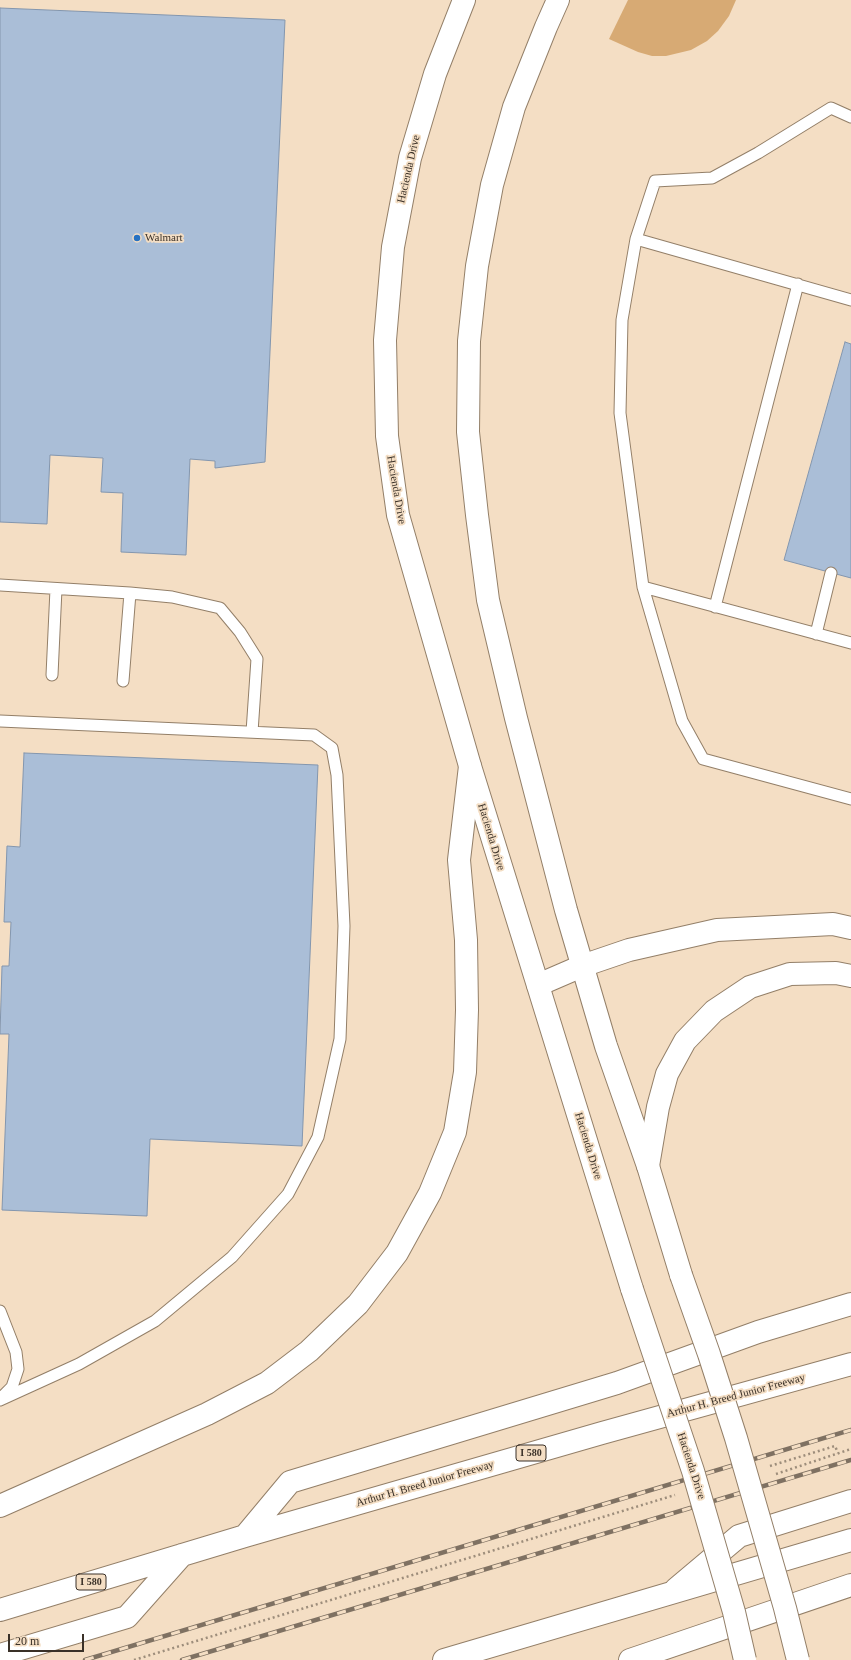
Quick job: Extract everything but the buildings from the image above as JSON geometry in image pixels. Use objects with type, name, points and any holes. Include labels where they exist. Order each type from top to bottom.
[{"type":"main road","name":"Hacienda Drive","points":[[464,0],[435,74],[410,158],[393,247],[385,340],[387,436],[398,515],[470,766],[632,1289],[693,1472],[734,1612],[745,1660]]},
{"type":"main road","points":[[558,0],[514,107],[492,185],[476,266],[469,341],[468,432],[488,600],[516,718],[582,966],[606,1046],[648,1166],[681,1275],[739,1445],[785,1608],[798,1660]]},
{"type":"main road","points":[[0,1506],[207,1414],[267,1383],[308,1351],[358,1304],[397,1253],[430,1193],[455,1132],[465,1072],[467,1010],[466,940],[460,860],[470,766]]},
{"type":"main road","points":[[538,985],[582,966],[634,949],[717,930],[833,924],[851,928]]},
{"type":"main road","points":[[648,1166],[658,1107],[667,1074],[685,1041],[714,1011],[750,987],[790,974],[836,973],[851,976]]},
{"type":"main road","points":[[245,1536],[290,1482],[617,1383],[758,1332],[851,1304]]},
{"type":"main road","name":"Arthur H. Breed Junior Freeway","points":[[0,1610],[245,1536],[602,1432],[851,1364]]},
{"type":"main road","points":[[669,1595],[739,1536],[851,1501]]},
{"type":"main road","points":[[444,1660],[669,1595],[851,1540]]},
{"type":"main road","points":[[0,1655],[127,1617],[182,1555]]},
{"type":"main road","points":[[630,1660],[851,1585]]},
{"type":"lane","points":[[851,117],[831,108],[758,153],[712,178],[655,181],[636,239],[622,320],[620,413],[643,587],[682,721],[704,759],[851,799]]},
{"type":"lane","points":[[636,239],[851,300]]},
{"type":"lane","points":[[715,607],[798,284]]},
{"type":"lane","points":[[816,634],[831,573]]},
{"type":"lane","points":[[0,586],[130,593],[172,597],[220,608],[240,632],[257,659],[252,732]]},
{"type":"lane","points":[[643,587],[851,643]]},
{"type":"lane","points":[[52,674],[56,589]]},
{"type":"lane","points":[[123,681],[130,593]]},
{"type":"lane","points":[[0,721],[314,735],[332,748],[337,775],[344,926],[340,1039],[318,1137],[288,1194],[232,1257],[155,1321],[79,1364],[0,1399]]},
{"type":"lane","points":[[0,1311],[16,1352],[18,1369],[12,1387],[0,1399]]},
{"type":"path","points":[[766,1467],[835,1446],[838,1453]]},
{"type":"path","points":[[776,1474],[851,1449]]},
{"type":"path","points":[[134,1660],[682,1493]]},
{"type":"shaded area","points":[[628,0],[736,0],[729,16],[718,31],[707,41],[691,50],[666,56],[652,56],[638,52],[609,39]]},
{"type":"railway","points":[[85,1660],[851,1430]]},
{"type":"railway","points":[[182,1660],[851,1460]]},
{"type":"place","name":"Walmart","points":[[137,238]]}]
